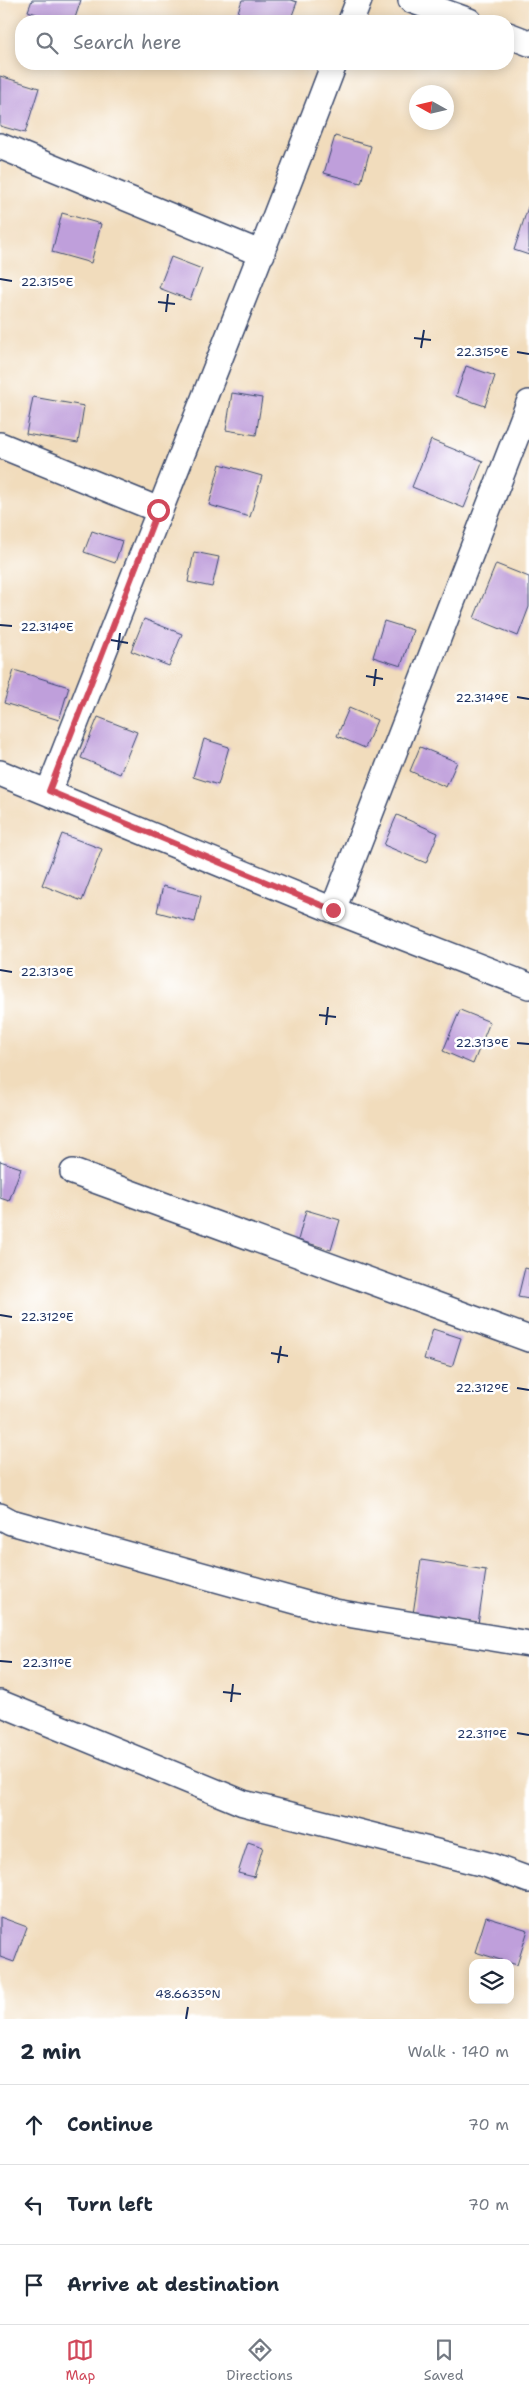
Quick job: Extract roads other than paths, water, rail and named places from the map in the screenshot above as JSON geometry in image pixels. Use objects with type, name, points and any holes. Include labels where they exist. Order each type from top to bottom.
[{"type":"street","points":[[353,15],[359,0]]},
{"type":"street","points":[[411,0],[452,15]]},
{"type":"street","points":[[514,37],[529,43]]},
{"type":"street","points":[[49,791],[158,510],[262,254],[332,70]]},
{"type":"street","points":[[0,146],[262,254]]},
{"type":"street","points":[[333,910],[529,404]]},
{"type":"street","points":[[0,445],[158,510]]},
{"type":"street","points":[[0,773],[49,791],[333,910],[529,986]]},
{"type":"street","points":[[73,1172],[529,1340]]},
{"type":"street","points":[[0,1516],[11,1522],[335,1612],[529,1644]]},
{"type":"street","points":[[0,1703],[243,1804],[488,1865],[529,1880]]}]
